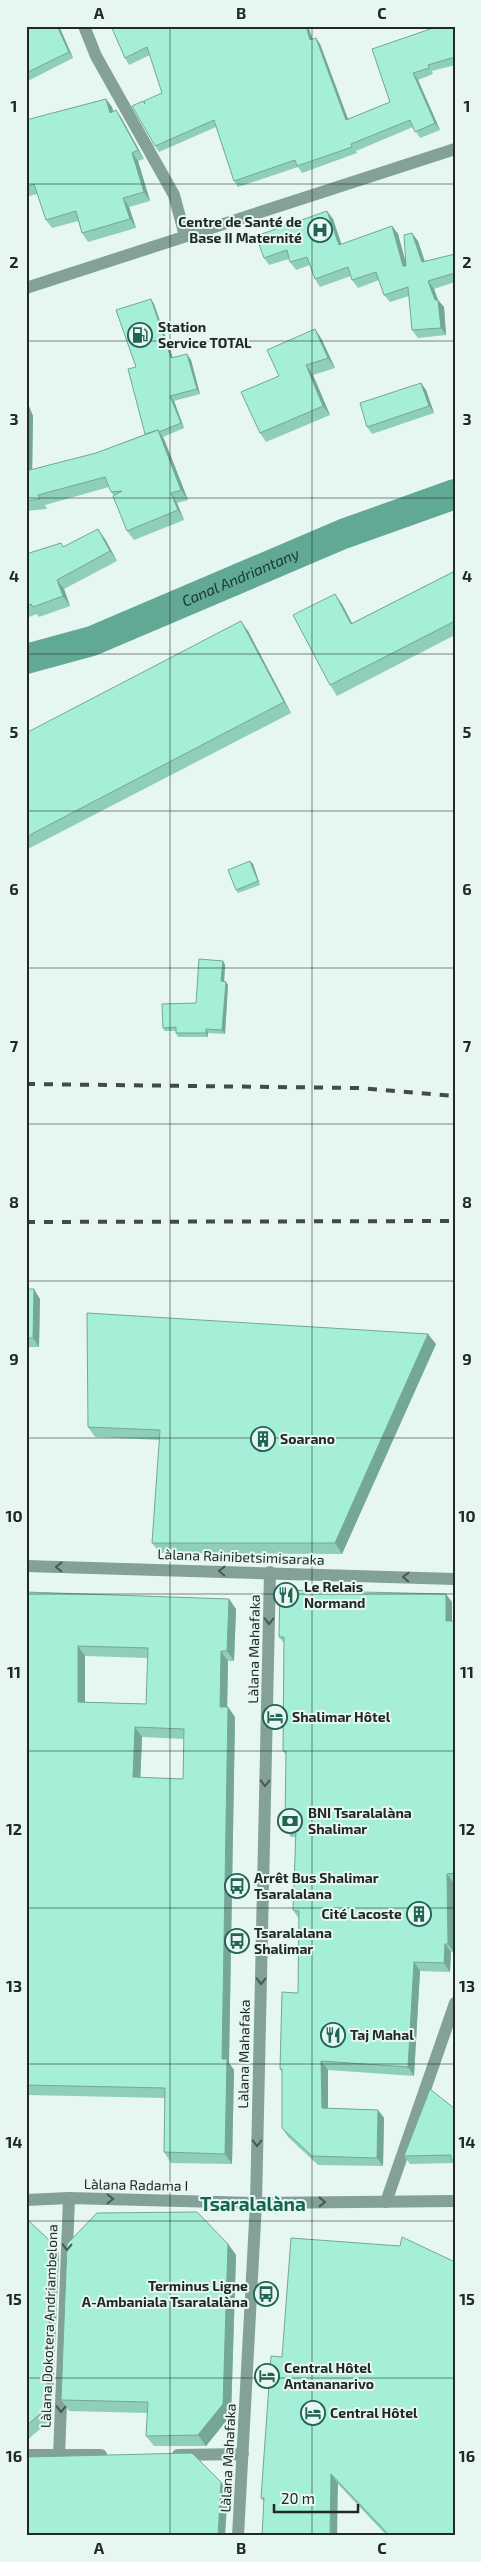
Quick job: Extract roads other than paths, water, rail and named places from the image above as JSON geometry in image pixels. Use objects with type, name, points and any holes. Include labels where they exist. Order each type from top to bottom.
[{"type":"street","points":[[84,26],[96,56],[174,195],[185,236]]},
{"type":"street","points":[[26,288],[455,149]]},
{"type":"street","name":"Làlana Rainibetsimisaraka","points":[[26,1566],[455,1579]]},
{"type":"street","name":"Làlana Mahafaka","points":[[238,2536],[256,2203],[270,1572]]},
{"type":"street","points":[[386,2202],[455,2003]]},
{"type":"street","name":"Làlana Radama I","points":[[26,2200],[69,2198],[256,2203],[455,2201]]},
{"type":"street","name":"Làlana Dokotera Andriambelona","points":[[59,2456],[69,2198]]},
{"type":"street","points":[[166,2455],[243,2454]]},
{"type":"street","points":[[26,2455],[117,2455]]},
{"type":"waterway","name":"Canal Andriantany","points":[[26,659],[92,641],[343,534],[455,494]]},
{"type":"railway","points":[[26,1084],[359,1088],[455,1096]]},
{"type":"railway","points":[[26,1222],[455,1221]]},
{"type":"place","name":"Centre de Santé de Base II Maternité","points":[[320,230]]},
{"type":"place","name":"Station Service TOTAL","points":[[140,335]]},
{"type":"place","name":"Soarano","points":[[263,1439]]},
{"type":"place","name":"Le Relais Normand","points":[[286,1595]]},
{"type":"place","name":"Shalimar Hôtel","points":[[275,1717]]},
{"type":"place","name":"BNI Tsaralalàna Shalimar","points":[[290,1821]]},
{"type":"place","name":"Arrêt Bus Shalimar Tsaralalana","points":[[237,1886]]},
{"type":"place","name":"Cité Lacoste","points":[[419,1914]]},
{"type":"place","name":"Tsaralalana Shalimar","points":[[237,1941]]},
{"type":"place","name":"Taj Mahal","points":[[333,2035]]},
{"type":"place","name":"Terminus Ligne A-Ambaniala Tsaralalàna","points":[[266,2294]]},
{"type":"place","name":"Central Hôtel Antananarivo","points":[[267,2376]]},
{"type":"place","name":"Central Hôtel","points":[[313,2413]]},
{"type":"district","name":"Tsaralalàna","points":[[253,2204]]}]
